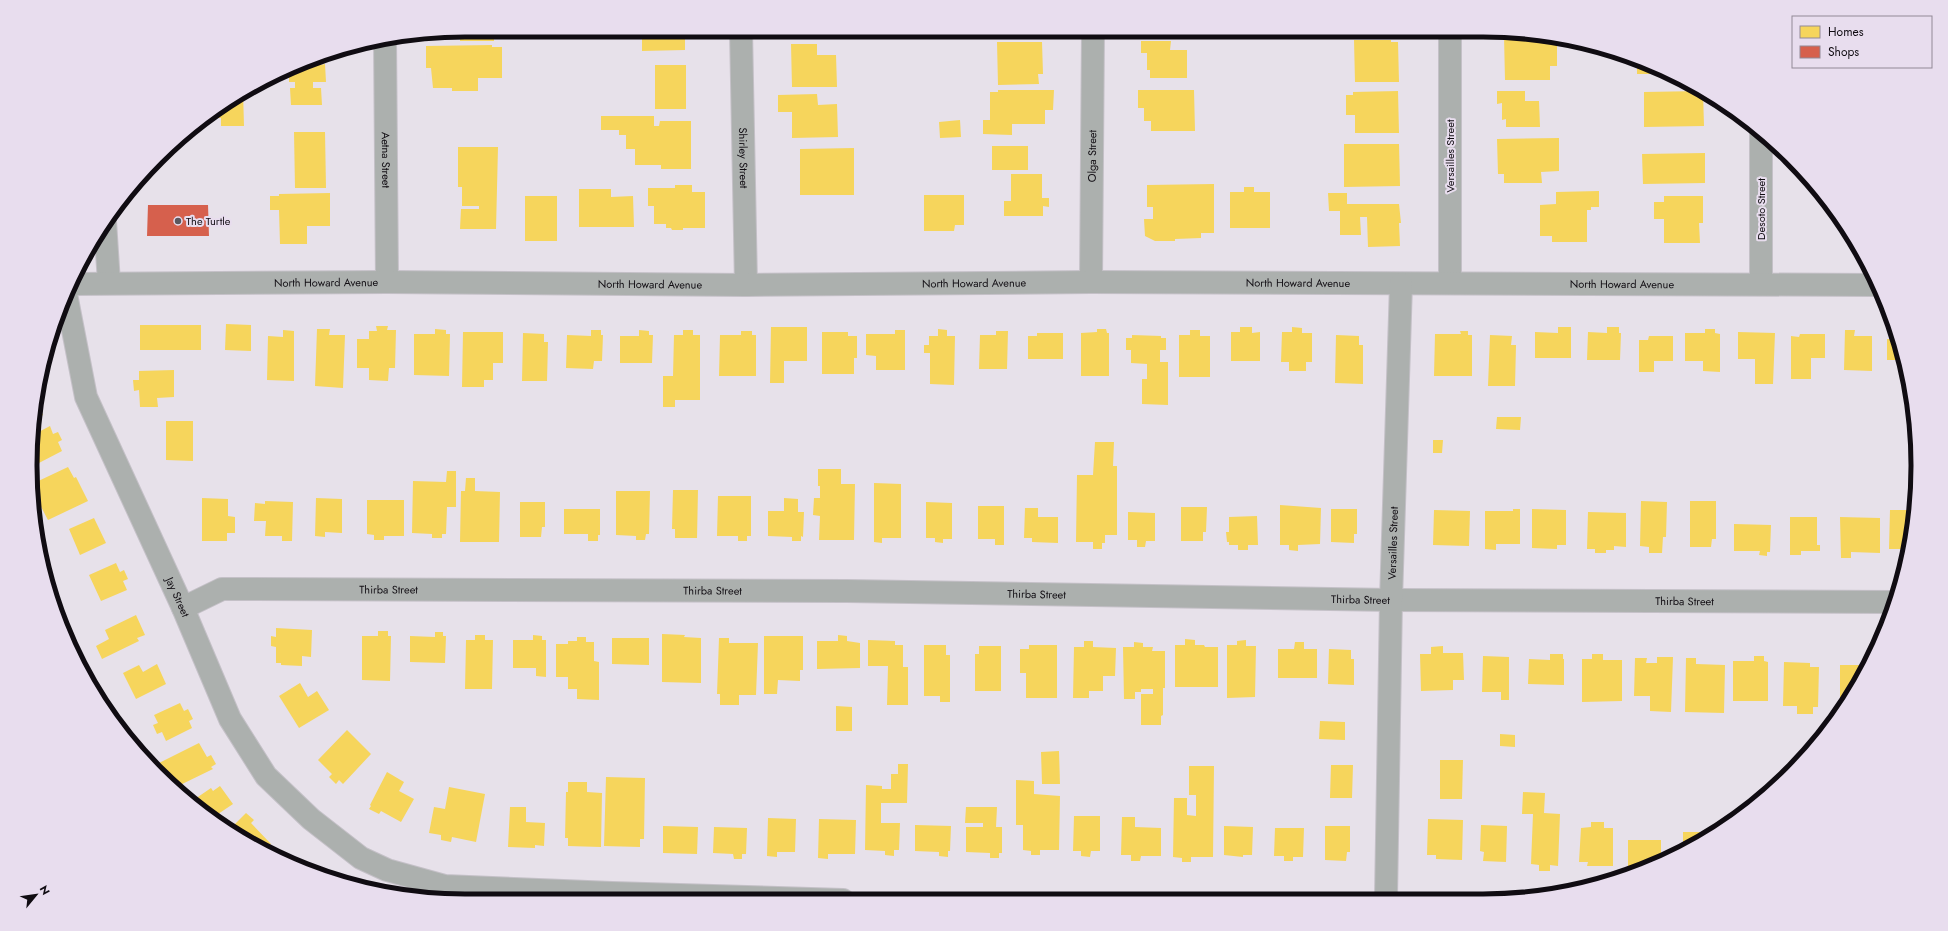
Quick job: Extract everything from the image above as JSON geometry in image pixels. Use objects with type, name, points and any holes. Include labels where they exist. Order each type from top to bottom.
[{"type":"street","name":"Shirley Street","points":[[741,37],[746,285]]},
{"type":"street","name":"Olga Street","points":[[1091,282],[1093,37]]},
{"type":"street","name":"Versailles Street","points":[[1450,37],[1450,283]]},
{"type":"street","name":"Aetna Street","points":[[385,45],[387,282]]},
{"type":"street","name":"Desoto Street","points":[[1761,140],[1761,284]]},
{"type":"street","points":[[106,232],[109,283]]},
{"type":"street","name":"North Howard Avenue","points":[[78,284],[387,282],[746,285],[1091,282],[1871,285]]},
{"type":"street","name":"Versailles Street","points":[[1386,894],[1391,600],[1401,284]]},
{"type":"street","name":"Jay Street","points":[[68,306],[86,397],[183,608],[230,719],[266,776],[312,819],[361,858],[387,870],[445,886],[566,894]]},
{"type":"street","name":"Thirba Street","points":[[183,608],[222,589],[847,591],[1391,600],[1888,602]]},
{"type":"building: Homes","points":[[460,37],[494,37],[494,41],[460,41]]},
{"type":"building: Homes","points":[[642,37],[685,37],[685,50],[642,51]]},
{"type":"building: Homes","points":[[1504,38],[1557,44],[1557,66],[1550,66],[1550,80],[1505,80]]},
{"type":"building: Homes","points":[[1354,40],[1391,40],[1391,42],[1398,42],[1399,82],[1355,82]]},
{"type":"building: Homes","points":[[1141,41],[1171,41],[1170,50],[1187,50],[1187,78],[1150,78],[1150,70],[1147,70],[1147,53],[1141,53]]},
{"type":"building: Homes","points":[[997,42],[1042,42],[1043,74],[1038,74],[1039,84],[998,85]]},
{"type":"building: Homes","points":[[791,44],[817,44],[817,55],[836,55],[837,87],[792,87]]},
{"type":"building: Homes","points":[[492,45],[492,47],[502,47],[502,78],[478,78],[478,91],[452,91],[452,88],[433,88],[431,68],[426,68],[426,46]]},
{"type":"building: Homes","points":[[321,63],[321,65],[325,64],[326,82],[313,82],[313,88],[321,88],[322,105],[291,105],[290,88],[295,88],[295,82],[289,82],[289,76]]},
{"type":"building: Homes","points":[[655,65],[686,65],[686,109],[655,109]]},
{"type":"building: Homes","points":[[1637,67],[1655,74],[1637,74]]},
{"type":"building: Homes","points":[[998,90],[1054,90],[1053,110],[1045,110],[1045,124],[1012,124],[1012,135],[983,134],[983,120],[990,120],[990,92],[998,92]]},
{"type":"building: Homes","points":[[1138,90],[1194,90],[1195,131],[1151,131],[1151,121],[1144,121],[1144,108],[1138,108]]},
{"type":"building: Homes","points":[[1398,91],[1399,133],[1355,133],[1355,115],[1346,115],[1346,95],[1353,95],[1353,92]]},
{"type":"building: Homes","points":[[1497,91],[1525,91],[1525,101],[1539,101],[1540,127],[1506,127],[1506,119],[1502,120],[1502,103],[1497,104]]},
{"type":"building: Homes","points":[[1692,91],[1697,94],[1703,98],[1704,126],[1644,127],[1644,92]]},
{"type":"building: Homes","points":[[817,94],[818,105],[837,104],[838,137],[792,138],[792,112],[778,112],[778,95]]},
{"type":"building: Homes","points":[[243,99],[244,126],[221,126],[221,118],[215,118]]},
{"type":"building: Homes","points":[[601,116],[654,116],[654,126],[659,126],[660,121],[691,121],[691,169],[661,169],[661,165],[635,165],[635,149],[626,149],[626,135],[619,135],[619,130],[601,130]]},
{"type":"building: Homes","points":[[960,120],[961,137],[940,138],[939,122]]},
{"type":"building: Homes","points":[[294,132],[325,132],[326,188],[295,188]]},
{"type":"building: Homes","points":[[1559,138],[1559,171],[1541,172],[1542,183],[1504,183],[1504,174],[1498,174],[1497,139]]},
{"type":"building: Homes","points":[[1344,144],[1399,144],[1400,186],[1344,187]]},
{"type":"building: Homes","points":[[992,146],[1028,146],[1028,170],[992,170]]},
{"type":"building: Homes","points":[[458,147],[498,147],[496,229],[460,229],[461,209],[479,209],[479,206],[462,206],[462,187],[458,187]]},
{"type":"building: Homes","points":[[854,148],[854,195],[800,195],[800,149]]},
{"type":"building: Homes","points":[[1705,153],[1705,183],[1643,184],[1642,154]]},
{"type":"building: Homes","points":[[1011,174],[1042,174],[1042,198],[1049,198],[1049,207],[1043,206],[1043,216],[1004,216],[1004,201],[1011,201]]},
{"type":"building: Homes","points":[[1214,184],[1214,233],[1201,233],[1201,238],[1175,239],[1175,241],[1155,241],[1145,236],[1144,219],[1153,219],[1153,207],[1147,207],[1147,185]]},
{"type":"building: Homes","points":[[675,185],[692,185],[692,192],[705,192],[705,228],[683,228],[683,230],[672,230],[671,228],[666,228],[666,224],[654,224],[654,206],[648,206],[648,188],[675,188]]},
{"type":"building: Homes","points":[[1244,187],[1254,187],[1254,192],[1270,192],[1270,228],[1230,228],[1230,192],[1244,192]]},
{"type":"building: Homes","points":[[579,189],[611,189],[611,197],[633,196],[634,227],[579,227]]},
{"type":"building: Homes","points":[[1599,191],[1599,207],[1591,207],[1591,210],[1587,210],[1587,242],[1552,242],[1552,236],[1540,236],[1540,205],[1556,204],[1556,192]]},
{"type":"building: Homes","points":[[330,193],[330,226],[307,226],[307,244],[280,244],[279,210],[270,210],[270,196],[279,196],[279,194]]},
{"type":"building: Homes","points":[[1328,193],[1347,193],[1347,204],[1399,204],[1401,223],[1399,223],[1400,246],[1368,247],[1367,217],[1360,217],[1361,235],[1340,235],[1340,211],[1329,211]]},
{"type":"building: Homes","points":[[924,195],[964,195],[964,225],[955,225],[954,231],[924,231]]},
{"type":"building: Homes","points":[[525,196],[557,196],[557,241],[525,241]]},
{"type":"building: Homes","points":[[1664,196],[1703,196],[1703,223],[1699,223],[1700,243],[1664,243],[1664,219],[1654,219],[1654,202],[1664,202]]},
{"type":"building: Homes","points":[[226,324],[251,325],[251,351],[225,350]]},
{"type":"building: Homes","points":[[140,325],[201,325],[201,350],[140,350]]},
{"type":"building: Homes","points":[[376,326],[388,326],[387,330],[396,330],[395,368],[389,368],[388,381],[369,380],[369,368],[357,368],[357,339],[369,339],[369,331],[377,331]]},
{"type":"building: Homes","points":[[771,327],[807,327],[807,361],[784,361],[784,383],[770,383]]},
{"type":"building: Homes","points":[[1240,327],[1252,327],[1252,333],[1260,332],[1260,361],[1231,361],[1231,332],[1240,332]]},
{"type":"building: Homes","points":[[1292,327],[1302,328],[1302,333],[1312,333],[1312,362],[1306,362],[1306,371],[1289,371],[1289,362],[1281,362],[1282,332],[1292,332]]},
{"type":"building: Homes","points":[[1558,327],[1571,327],[1571,358],[1535,358],[1535,332],[1558,333]]},
{"type":"building: Homes","points":[[1607,327],[1619,327],[1619,333],[1621,333],[1620,360],[1587,360],[1588,332],[1607,333]]},
{"type":"building: Homes","points":[[317,329],[330,329],[329,335],[345,335],[343,388],[315,386]]},
{"type":"building: Homes","points":[[435,329],[446,330],[446,334],[450,334],[449,376],[414,375],[414,334],[435,334]]},
{"type":"building: Homes","points":[[938,329],[947,330],[947,336],[955,336],[954,385],[930,384],[930,353],[924,353],[924,345],[929,345],[929,336],[938,336]]},
{"type":"building: Homes","points":[[1097,329],[1106,329],[1107,333],[1109,333],[1109,376],[1081,376],[1081,333],[1097,332]]},
{"type":"building: Homes","points":[[1705,329],[1715,329],[1715,333],[1720,334],[1720,372],[1703,371],[1703,361],[1685,361],[1685,333],[1705,333]]},
{"type":"building: Homes","points":[[283,330],[294,331],[294,381],[267,380],[268,336],[283,337]]},
{"type":"building: Homes","points":[[591,330],[601,330],[601,335],[603,335],[602,361],[594,361],[593,369],[566,368],[567,335],[591,336]]},
{"type":"building: Homes","points":[[639,330],[649,331],[649,335],[653,335],[652,363],[620,363],[620,336],[639,336]]},
{"type":"building: Homes","points":[[683,330],[693,330],[693,335],[700,335],[700,400],[675,400],[675,407],[663,407],[663,376],[673,376],[674,335],[683,335]]},
{"type":"building: Homes","points":[[895,330],[905,330],[905,370],[876,370],[876,356],[866,355],[866,334],[895,334]]},
{"type":"building: Homes","points":[[1190,330],[1200,330],[1200,336],[1210,336],[1210,377],[1179,377],[1179,335],[1190,335]]},
{"type":"building: Homes","points":[[1845,330],[1855,330],[1854,336],[1872,336],[1872,371],[1844,370]]},
{"type":"building: Homes","points":[[741,331],[752,331],[752,335],[756,335],[756,376],[719,376],[720,335],[741,335]]},
{"type":"building: Homes","points":[[996,331],[1008,331],[1007,369],[979,369],[980,335],[996,335]]},
{"type":"building: Homes","points":[[1460,331],[1468,331],[1468,335],[1472,335],[1472,376],[1434,376],[1435,334],[1461,334]]},
{"type":"building: Homes","points":[[463,332],[503,332],[503,363],[493,363],[493,380],[484,380],[484,387],[462,387]]},
{"type":"building: Homes","points":[[822,332],[848,332],[848,336],[857,336],[857,358],[854,358],[854,374],[822,374]]},
{"type":"building: Homes","points":[[1738,332],[1775,333],[1773,384],[1755,384],[1755,359],[1738,359]]},
{"type":"building: Homes","points":[[523,333],[544,334],[544,342],[548,342],[547,381],[522,381]]},
{"type":"building: Homes","points":[[1037,333],[1063,333],[1063,359],[1028,359],[1028,336],[1037,336]]},
{"type":"building: Homes","points":[[1800,334],[1825,334],[1825,358],[1811,358],[1811,379],[1791,379],[1791,336],[1799,337]]},
{"type":"building: Homes","points":[[1132,335],[1161,336],[1161,338],[1166,338],[1166,350],[1160,350],[1160,362],[1168,362],[1168,405],[1142,404],[1142,379],[1147,379],[1147,364],[1131,363],[1131,350],[1126,350],[1126,338],[1132,338]]},
{"type":"building: Homes","points":[[1336,335],[1359,336],[1359,345],[1363,345],[1363,384],[1335,383]]},
{"type":"building: Homes","points":[[1490,335],[1512,336],[1511,345],[1516,345],[1515,386],[1488,386]]},
{"type":"building: Homes","points":[[1649,336],[1673,336],[1673,361],[1654,361],[1654,372],[1639,372],[1639,340],[1648,340]]},
{"type":"building: Homes","points":[[1887,339],[1891,339],[1897,360],[1887,360]]},
{"type":"building: Homes","points":[[174,370],[174,397],[157,398],[158,407],[140,407],[139,390],[134,391],[133,380],[139,380],[139,371]]},
{"type":"building: Homes","points":[[1497,417],[1521,417],[1520,430],[1496,429]]},
{"type":"building: Homes","points":[[166,421],[193,421],[193,461],[166,460]]},
{"type":"building: Homes","points":[[50,426],[53,434],[58,432],[62,440],[58,442],[62,451],[37,464],[38,437],[39,432]]},
{"type":"building: Homes","points":[[1433,440],[1443,440],[1442,453],[1433,453]]},
{"type":"building: Homes","points":[[1095,442],[1114,442],[1113,466],[1117,466],[1117,535],[1105,535],[1105,543],[1102,543],[1102,549],[1093,549],[1093,542],[1076,542],[1077,475],[1093,475]]},
{"type":"building: Homes","points":[[68,467],[74,478],[76,477],[88,501],[48,520],[39,503],[38,481]]},
{"type":"building: Homes","points":[[818,469],[841,469],[841,484],[855,484],[854,540],[819,540],[820,516],[813,515],[814,498],[820,498]]},
{"type":"building: Homes","points":[[447,471],[456,471],[456,507],[447,507],[446,534],[442,534],[442,538],[432,538],[432,534],[412,533],[413,481],[446,482]]},
{"type":"building: Homes","points":[[466,478],[475,478],[475,491],[500,492],[499,542],[460,542],[461,491],[465,491]]},
{"type":"building: Homes","points":[[874,483],[901,484],[901,538],[882,538],[882,543],[874,542]]},
{"type":"building: Homes","points":[[673,490],[698,490],[697,538],[675,538],[675,529],[672,529]]},
{"type":"building: Homes","points":[[616,491],[650,491],[649,534],[646,534],[645,540],[636,540],[636,536],[616,535]]},
{"type":"building: Homes","points":[[718,496],[751,496],[751,536],[747,536],[747,541],[738,541],[738,536],[717,536]]},
{"type":"building: Homes","points":[[202,498],[228,499],[228,516],[235,517],[235,533],[227,533],[227,541],[202,541]]},
{"type":"building: Homes","points":[[316,498],[342,499],[342,533],[325,532],[325,537],[315,536]]},
{"type":"building: Homes","points":[[784,498],[798,499],[798,512],[804,512],[803,537],[801,536],[801,541],[792,541],[792,537],[768,536],[768,511],[784,511]]},
{"type":"building: Homes","points":[[367,500],[404,500],[404,536],[384,536],[384,540],[374,540],[374,535],[367,534]]},
{"type":"building: Homes","points":[[265,501],[293,502],[292,541],[282,541],[282,536],[265,536],[266,521],[254,521],[255,503],[265,504]]},
{"type":"building: Homes","points":[[1641,501],[1667,502],[1666,537],[1663,537],[1662,553],[1649,553],[1649,547],[1640,546]]},
{"type":"building: Homes","points":[[1690,501],[1716,501],[1716,539],[1712,539],[1711,547],[1690,547]]},
{"type":"building: Homes","points":[[520,502],[545,502],[545,527],[542,527],[541,537],[520,537]]},
{"type":"building: Homes","points":[[926,502],[952,503],[952,539],[943,539],[943,543],[935,542],[935,538],[926,538]]},
{"type":"building: Homes","points":[[1280,505],[1321,508],[1320,544],[1298,545],[1298,551],[1289,550],[1289,545],[1280,545]]},
{"type":"building: Homes","points":[[978,506],[1004,506],[1004,545],[995,545],[995,539],[978,539]]},
{"type":"building: Homes","points":[[1181,507],[1207,507],[1206,532],[1203,532],[1203,541],[1181,541]]},
{"type":"building: Homes","points":[[1025,508],[1038,508],[1038,517],[1058,517],[1058,543],[1032,542],[1032,538],[1024,538]]},
{"type":"building: Homes","points":[[564,509],[600,509],[600,535],[598,535],[598,541],[588,541],[588,534],[564,534]]},
{"type":"building: Homes","points":[[1331,509],[1357,509],[1357,534],[1354,534],[1354,543],[1331,542]]},
{"type":"building: Homes","points":[[1513,509],[1520,509],[1520,544],[1496,544],[1496,550],[1485,549],[1485,511],[1513,511]]},
{"type":"building: Homes","points":[[1532,509],[1566,510],[1566,545],[1557,545],[1557,549],[1532,548]]},
{"type":"building: Homes","points":[[1434,510],[1470,511],[1469,546],[1433,545]]},
{"type":"building: Homes","points":[[1890,510],[1908,510],[1903,549],[1889,549]]},
{"type":"building: Homes","points":[[1128,512],[1155,513],[1155,541],[1146,541],[1145,547],[1137,547],[1137,540],[1128,540]]},
{"type":"building: Homes","points":[[1588,512],[1626,513],[1626,547],[1614,546],[1614,550],[1606,550],[1606,553],[1595,553],[1595,549],[1587,549]]},
{"type":"building: Homes","points":[[1257,516],[1258,545],[1248,545],[1248,550],[1238,550],[1238,545],[1229,545],[1229,542],[1227,542],[1226,532],[1229,532],[1229,517]]},
{"type":"building: Homes","points":[[1790,517],[1817,517],[1817,545],[1820,545],[1820,551],[1801,551],[1801,555],[1790,555]]},
{"type":"building: Homes","points":[[1840,517],[1880,518],[1880,553],[1851,552],[1851,558],[1841,558]]},
{"type":"building: Homes","points":[[94,518],[106,543],[80,555],[69,529]]},
{"type":"building: Homes","points":[[1734,524],[1771,525],[1770,552],[1767,552],[1767,556],[1759,555],[1760,551],[1734,551]]},
{"type":"building: Homes","points":[[116,563],[120,572],[124,570],[128,579],[123,581],[127,590],[101,601],[89,575]]},
{"type":"building: Homes","points":[[136,615],[145,635],[137,638],[139,641],[102,659],[96,646],[109,639],[105,630]]},
{"type":"building: Homes","points":[[276,628],[312,630],[311,657],[302,656],[302,666],[281,665],[281,663],[276,663],[276,647],[271,646],[271,636],[276,637]]},
{"type":"building: Homes","points":[[378,631],[388,631],[388,636],[391,636],[390,681],[362,680],[362,636],[378,636]]},
{"type":"building: Homes","points":[[435,632],[443,632],[443,636],[446,636],[445,663],[410,662],[410,636],[435,637]]},
{"type":"building: Homes","points":[[662,634],[685,635],[684,637],[701,638],[701,683],[662,682]]},
{"type":"building: Homes","points":[[475,635],[485,635],[485,640],[493,640],[492,689],[465,689],[466,640],[475,640]]},
{"type":"building: Homes","points":[[533,635],[542,636],[542,640],[546,640],[546,677],[536,676],[536,668],[513,668],[513,640],[533,640]]},
{"type":"building: Homes","points":[[838,635],[847,636],[847,641],[860,643],[860,668],[817,669],[817,641],[838,641]]},
{"type":"building: Homes","points":[[764,636],[803,636],[803,670],[800,670],[800,681],[778,680],[777,694],[764,694]]},
{"type":"building: Homes","points":[[577,637],[586,637],[586,642],[594,642],[594,661],[599,662],[599,700],[577,699],[577,689],[568,689],[568,677],[556,677],[556,644],[568,644],[568,641],[577,641]]},
{"type":"building: Homes","points":[[612,638],[649,638],[649,665],[612,664]]},
{"type":"building: Homes","points":[[719,638],[729,638],[729,643],[758,643],[756,695],[739,695],[739,705],[720,705],[720,694],[717,694]]},
{"type":"building: Homes","points":[[1185,639],[1195,640],[1195,645],[1218,647],[1218,687],[1175,687],[1175,645],[1185,645]]},
{"type":"building: Homes","points":[[868,640],[895,641],[895,645],[903,645],[903,667],[908,667],[908,705],[887,705],[888,666],[868,666]]},
{"type":"building: Homes","points":[[1246,640],[1246,646],[1256,646],[1255,697],[1227,698],[1227,645],[1237,645],[1237,641]]},
{"type":"building: Homes","points":[[1084,641],[1093,641],[1093,647],[1116,648],[1115,676],[1103,676],[1103,691],[1089,691],[1089,698],[1073,698],[1074,647],[1084,647]]},
{"type":"building: Homes","points":[[1134,642],[1143,643],[1143,647],[1153,647],[1152,651],[1165,651],[1165,688],[1163,688],[1163,715],[1161,716],[1161,725],[1141,725],[1141,694],[1153,694],[1153,689],[1141,689],[1141,692],[1135,692],[1135,699],[1124,699],[1123,647],[1134,647]]},
{"type":"building: Homes","points":[[1295,642],[1304,642],[1304,649],[1317,649],[1317,678],[1278,678],[1278,649],[1294,649]]},
{"type":"building: Homes","points":[[924,645],[946,645],[946,655],[950,655],[950,702],[940,702],[940,696],[924,696]]},
{"type":"building: Homes","points":[[1029,645],[1057,645],[1057,698],[1026,698],[1026,673],[1020,673],[1020,649],[1029,649]]},
{"type":"building: Homes","points":[[979,646],[1001,646],[1001,691],[975,691],[975,654],[979,654]]},
{"type":"building: Homes","points":[[1443,646],[1443,653],[1463,653],[1464,680],[1453,680],[1453,690],[1421,691],[1420,654],[1431,654],[1431,647]]},
{"type":"building: Homes","points":[[1329,649],[1351,650],[1351,659],[1354,659],[1354,685],[1328,684]]},
{"type":"building: Homes","points":[[1550,654],[1563,654],[1564,685],[1528,684],[1529,659],[1550,660]]},
{"type":"building: Homes","points":[[1592,654],[1603,654],[1603,660],[1622,660],[1622,701],[1582,702],[1582,659],[1592,659]]},
{"type":"building: Homes","points":[[1483,656],[1509,657],[1509,700],[1501,700],[1501,692],[1482,692]]},
{"type":"building: Homes","points":[[1754,656],[1764,656],[1764,661],[1768,662],[1768,701],[1733,701],[1733,661],[1754,661]]},
{"type":"building: Homes","points":[[1657,657],[1673,657],[1671,712],[1650,711],[1650,696],[1634,696],[1635,658],[1647,658],[1646,663],[1657,663]]},
{"type":"building: Homes","points":[[1686,658],[1696,658],[1696,664],[1725,665],[1724,713],[1685,712]]},
{"type":"building: Homes","points":[[1784,662],[1810,663],[1810,667],[1819,667],[1818,707],[1813,707],[1813,714],[1797,714],[1797,706],[1783,706]]},
{"type":"building: Homes","points":[[157,664],[166,684],[136,699],[123,673],[139,665],[143,672]]},
{"type":"building: Homes","points":[[1840,665],[1862,665],[1854,680],[1840,702]]},
{"type":"building: Homes","points":[[300,683],[308,697],[317,691],[329,710],[299,728],[279,696]]},
{"type":"building: Homes","points":[[180,703],[184,711],[188,709],[193,719],[189,721],[192,728],[166,741],[162,732],[157,734],[153,725],[158,723],[154,715]]},
{"type":"building: Homes","points":[[836,706],[852,707],[852,731],[836,731]]},
{"type":"building: Homes","points":[[1320,721],[1345,722],[1345,740],[1319,739]]},
{"type":"building: Homes","points":[[347,730],[371,754],[343,784],[339,780],[336,784],[329,777],[332,774],[318,760]]},
{"type":"building: Homes","points":[[1500,734],[1515,735],[1515,747],[1500,746]]},
{"type":"building: Homes","points":[[199,743],[207,757],[211,755],[216,764],[211,767],[213,769],[180,785],[159,763]]},
{"type":"building: Homes","points":[[1059,751],[1060,784],[1042,784],[1041,752]]},
{"type":"building: Homes","points":[[1440,760],[1463,760],[1462,799],[1440,799]]},
{"type":"building: Homes","points":[[898,764],[908,764],[907,803],[881,803],[881,823],[900,823],[899,850],[894,850],[894,856],[885,855],[885,851],[865,850],[866,785],[882,786],[882,789],[891,789],[891,774],[898,774]]},
{"type":"building: Homes","points":[[1331,765],[1353,765],[1352,798],[1330,798]]},
{"type":"building: Homes","points":[[1189,766],[1214,766],[1213,857],[1191,857],[1191,862],[1182,862],[1182,858],[1173,857],[1174,798],[1187,798],[1187,815],[1196,816],[1196,795],[1189,795]]},
{"type":"building: Homes","points":[[387,772],[404,782],[399,791],[414,799],[401,822],[381,811],[379,814],[369,809]]},
{"type":"building: Homes","points":[[606,777],[645,778],[644,839],[640,839],[640,847],[604,846]]},
{"type":"building: Homes","points":[[1016,780],[1034,781],[1034,794],[1060,796],[1059,850],[1040,850],[1040,855],[1031,855],[1031,851],[1023,850],[1023,825],[1016,825]]},
{"type":"building: Homes","points":[[568,782],[587,782],[587,792],[602,793],[601,847],[568,846],[568,838],[565,838],[566,792],[568,792]]},
{"type":"building: Homes","points":[[220,786],[233,804],[217,814],[196,798],[211,788],[213,791]]},
{"type":"building: Homes","points":[[449,787],[485,794],[476,842],[452,837],[451,842],[441,840],[441,835],[429,833],[434,807],[445,809]]},
{"type":"building: Homes","points":[[1523,792],[1545,793],[1544,813],[1560,814],[1558,866],[1550,865],[1550,871],[1539,871],[1539,865],[1531,864],[1533,814],[1522,814]]},
{"type":"building: Homes","points":[[510,807],[526,807],[526,822],[545,823],[544,846],[535,845],[535,848],[508,847]]},
{"type":"building: Homes","points":[[966,807],[997,807],[996,827],[1002,827],[1002,853],[999,853],[999,858],[990,858],[990,853],[966,852],[966,827],[983,827],[983,823],[965,823]]},
{"type":"building: Homes","points":[[246,813],[254,820],[251,823],[271,844],[269,846],[233,826]]},
{"type":"building: Homes","points":[[1074,816],[1100,816],[1100,851],[1091,851],[1090,857],[1081,856],[1081,851],[1073,851]]},
{"type":"building: Homes","points":[[1122,817],[1135,817],[1135,827],[1161,828],[1161,856],[1141,856],[1140,861],[1131,861],[1131,855],[1121,855]]},
{"type":"building: Homes","points":[[768,818],[796,819],[795,852],[777,852],[777,857],[767,856]]},
{"type":"building: Homes","points":[[819,819],[856,820],[855,854],[828,854],[828,859],[818,858]]},
{"type":"building: Homes","points":[[1428,819],[1463,820],[1462,860],[1436,859],[1436,855],[1427,855]]},
{"type":"building: Homes","points":[[1591,822],[1604,822],[1604,828],[1613,828],[1613,866],[1587,866],[1588,862],[1579,862],[1581,828],[1591,827]]},
{"type":"building: Homes","points":[[915,825],[951,826],[950,851],[948,851],[948,857],[939,856],[939,852],[915,851]]},
{"type":"building: Homes","points":[[1481,825],[1507,826],[1506,862],[1483,861],[1484,852],[1480,851]]},
{"type":"building: Homes","points":[[663,826],[698,827],[697,854],[663,853]]},
{"type":"building: Homes","points":[[1224,826],[1253,827],[1252,855],[1243,855],[1243,857],[1224,855]]},
{"type":"building: Homes","points":[[1325,826],[1350,826],[1350,852],[1347,852],[1346,861],[1325,860]]},
{"type":"building: Homes","points":[[714,827],[747,828],[746,854],[742,854],[742,859],[734,859],[733,854],[713,853]]},
{"type":"building: Homes","points":[[1275,828],[1304,828],[1303,857],[1293,857],[1293,861],[1284,861],[1284,856],[1274,856]]},
{"type":"building: Homes","points":[[1683,832],[1705,832],[1697,837],[1683,844]]},
{"type":"building: Homes","points":[[1628,840],[1661,840],[1661,855],[1628,867]]},
{"type":"building: Shops","name":"The Turtle","points":[[148,205],[208,205],[209,236],[147,236]]},
{"type":"place","name":"The Turtle","points":[[178,221]]}]
